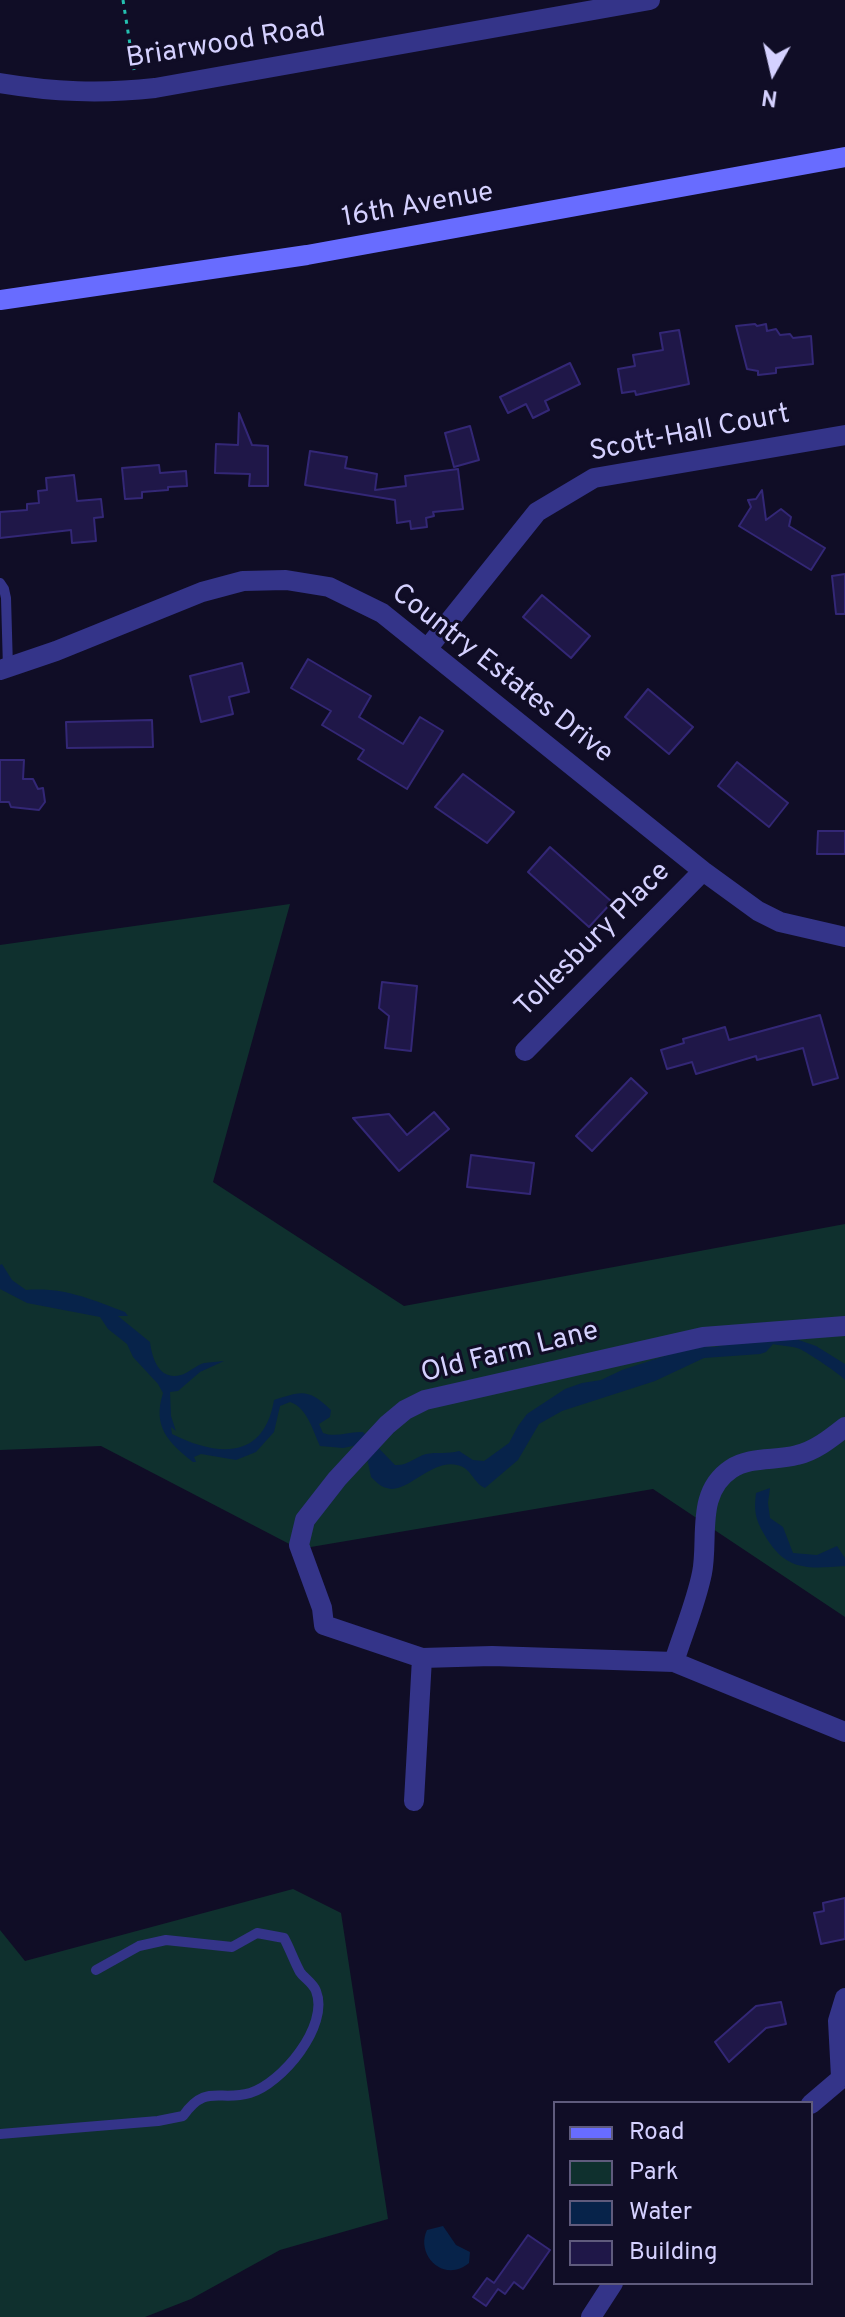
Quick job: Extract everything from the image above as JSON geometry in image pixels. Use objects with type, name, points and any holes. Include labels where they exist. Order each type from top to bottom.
[{"type":"main road","name":"16th Avenue","points":[[0,300],[307,255],[845,157]]},
{"type":"street","name":"Briarwood Road","points":[[0,83],[51,92],[136,90],[650,0]]},
{"type":"street","name":"Scott-Hall Court","points":[[427,649],[537,512],[594,478],[845,435]]},
{"type":"street","name":"Country Estates Drive","points":[[4,669],[202,592],[253,580],[286,580],[329,587],[382,613],[703,871],[758,911],[780,922],[845,937]]},
{"type":"street","name":"Tollesbury Place","points":[[525,1051],[703,871]]},
{"type":"street","name":"Old Farm Lane","points":[[422,1658],[324,1625],[322,1608],[299,1545],[305,1520],[337,1479],[405,1410],[425,1400],[703,1337],[845,1326]]},
{"type":"street","points":[[674,1662],[702,1572],[705,1507],[720,1480],[730,1469],[745,1463],[800,1455],[824,1443],[845,1427]]},
{"type":"street","points":[[414,1801],[422,1658],[492,1656],[674,1662],[845,1732]]},
{"type":"street","points":[[813,2102],[843,2076],[838,2021],[845,1998]]},
{"type":"street","points":[[591,2317],[612,2285]]},
{"type":"lane","points":[[0,583],[6,598],[4,669]]},
{"type":"lane","points":[[0,2134],[158,2121],[183,2116],[192,2103],[205,2095],[249,2094],[266,2085],[303,2050],[314,2029],[318,2007],[316,1990],[301,1974],[284,1938],[257,1933],[232,1947],[166,1940],[139,1946],[96,1970]]},
{"type":"path","points":[[123,0],[136,90]]},
{"type":"green space","points":[[290,904],[213,1182],[404,1306],[845,1224],[845,1617],[653,1489],[299,1549],[101,1446],[0,1450],[0,945]]},
{"type":"green space","points":[[293,1889],[341,1913],[388,2219],[280,2250],[191,2299],[145,2317],[0,2317],[0,1930],[25,1961]]},
{"type":"water","points":[[2,1264],[12,1280],[26,1290],[65,1292],[125,1312],[128,1316],[118,1316],[150,1342],[158,1367],[167,1375],[181,1375],[204,1363],[224,1361],[200,1372],[178,1391],[170,1392],[171,1416],[176,1431],[171,1427],[172,1434],[206,1447],[236,1448],[249,1443],[269,1420],[274,1400],[304,1393],[331,1410],[330,1417],[319,1424],[323,1433],[363,1432],[395,1465],[426,1454],[459,1451],[473,1460],[484,1461],[509,1443],[527,1414],[565,1389],[601,1380],[692,1347],[715,1347],[759,1337],[790,1337],[816,1346],[845,1364],[845,1380],[800,1349],[773,1344],[760,1354],[704,1358],[655,1381],[562,1411],[539,1424],[518,1460],[485,1488],[466,1469],[457,1465],[438,1467],[394,1489],[378,1484],[371,1477],[367,1458],[358,1445],[343,1448],[320,1446],[305,1414],[290,1402],[280,1406],[274,1432],[256,1452],[236,1460],[201,1454],[194,1457],[196,1462],[193,1462],[165,1433],[160,1415],[163,1393],[133,1357],[127,1344],[108,1329],[100,1317],[27,1303],[0,1289]]},
{"type":"water","points":[[770,1488],[770,1518],[783,1527],[793,1553],[817,1555],[837,1546],[845,1558],[845,1566],[808,1567],[780,1555],[764,1534],[756,1514],[756,1493]]},
{"type":"water","points":[[443,2226],[456,2245],[470,2252],[469,2263],[460,2269],[442,2268],[428,2257],[424,2239],[427,2230]]},
{"type":"building","points":[[766,324],[767,331],[776,329],[780,335],[790,334],[793,338],[811,336],[813,364],[776,368],[776,373],[758,375],[758,371],[747,369],[736,326]]},
{"type":"building","points":[[679,330],[689,384],[636,395],[635,391],[622,393],[618,369],[635,366],[633,355],[663,350],[660,333]]},
{"type":"building","points":[[570,363],[580,384],[545,401],[549,410],[533,418],[526,404],[508,413],[500,397]]},
{"type":"building","points":[[239,413],[252,445],[268,446],[268,486],[249,486],[250,474],[215,473],[216,444],[238,445]]},
{"type":"building","points":[[470,426],[479,460],[454,467],[445,433]]},
{"type":"building","points":[[310,451],[347,457],[345,468],[377,474],[375,490],[406,486],[405,476],[458,469],[463,509],[433,512],[434,516],[426,518],[427,527],[411,529],[410,521],[397,523],[395,500],[305,485]]},
{"type":"building","points":[[159,465],[160,473],[186,471],[187,486],[142,492],[142,498],[125,499],[122,468]]},
{"type":"building","points":[[74,475],[77,501],[101,499],[103,517],[94,518],[96,541],[72,543],[71,530],[0,538],[0,512],[27,510],[27,504],[39,503],[38,491],[47,490],[46,478]]},
{"type":"building","points":[[762,490],[766,520],[781,509],[791,517],[789,526],[825,548],[811,570],[739,526],[751,507],[748,500],[756,499]]},
{"type":"building","points":[[845,574],[845,614],[836,614],[832,576]]},
{"type":"building","points":[[542,595],[590,636],[571,658],[523,617]]},
{"type":"building","points":[[308,659],[371,696],[359,717],[403,744],[420,717],[443,731],[407,789],[358,759],[364,750],[322,725],[331,711],[291,688]]},
{"type":"building","points":[[242,663],[249,692],[229,697],[233,714],[201,722],[190,676]]},
{"type":"building","points":[[648,689],[693,727],[669,754],[625,717]]},
{"type":"building","points":[[152,720],[153,747],[67,748],[66,722]]},
{"type":"building","points":[[0,760],[24,760],[23,779],[33,779],[38,789],[43,788],[45,802],[39,810],[11,807],[9,802],[0,802]]},
{"type":"building","points":[[737,762],[788,803],[769,827],[718,786]]},
{"type":"building","points":[[463,774],[514,812],[487,843],[435,807]]},
{"type":"building","points":[[818,831],[845,831],[845,854],[817,854]]},
{"type":"building","points":[[550,847],[612,902],[589,927],[528,872]]},
{"type":"building","points":[[382,982],[417,986],[411,1051],[385,1048],[389,1016],[379,1008]]},
{"type":"building","points":[[820,1015],[838,1078],[813,1085],[803,1048],[757,1060],[756,1056],[696,1074],[692,1062],[667,1069],[661,1050],[684,1043],[683,1039],[725,1027],[729,1040]]},
{"type":"building","points":[[631,1078],[647,1093],[592,1151],[576,1136]]},
{"type":"building","points":[[434,1112],[449,1129],[399,1171],[353,1118],[389,1114],[407,1135]]},
{"type":"building","points":[[471,1155],[534,1163],[530,1194],[467,1187]]},
{"type":"building","points":[[845,1898],[845,1939],[821,1944],[814,1913],[824,1911],[823,1903]]},
{"type":"building","points":[[781,2002],[786,2024],[766,2028],[729,2062],[715,2042],[756,2006]]},
{"type":"building","points":[[528,2235],[550,2250],[523,2289],[514,2282],[505,2294],[498,2289],[486,2306],[473,2297],[487,2278],[494,2283]]}]
